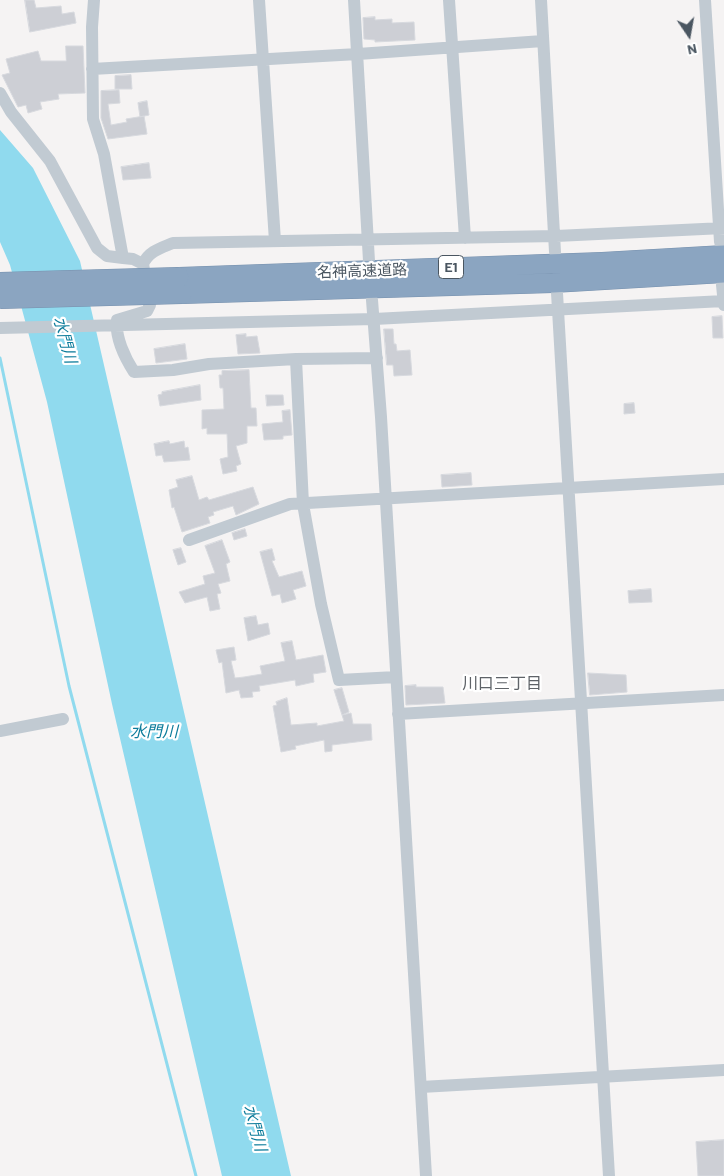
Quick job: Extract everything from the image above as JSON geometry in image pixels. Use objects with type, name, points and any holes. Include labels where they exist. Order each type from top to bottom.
[{"type":"highway","name":"名神高速道路","points":[[0,299],[180,286],[602,262],[722,249]]},
{"type":"highway","name":"名神高速道路","points":[[0,282],[180,286],[723,279]]},
{"type":"street","points":[[94,0],[93,119],[104,154],[122,258]]},
{"type":"street","points":[[260,0],[275,242]]},
{"type":"street","points":[[354,0],[369,261]]},
{"type":"street","points":[[449,0],[464,238]]},
{"type":"street","points":[[541,0],[556,252]]},
{"type":"street","points":[[705,0],[722,249]]},
{"type":"street","points":[[92,69],[263,60],[543,41]]},
{"type":"street","points":[[0,93],[11,112],[50,161],[97,248],[107,256],[133,259],[143,264]]},
{"type":"street","points":[[377,358],[256,360],[209,364],[173,370],[134,372],[128,362],[117,320],[148,312],[150,305],[143,264],[146,258],[156,250],[173,243],[556,236],[722,228]]},
{"type":"street","points":[[723,279],[724,305]]},
{"type":"street","points":[[557,293],[609,1176]]},
{"type":"street","points":[[372,300],[386,500],[426,1176]]},
{"type":"street","points":[[4,328],[374,319],[724,301]]},
{"type":"street","points":[[296,358],[303,504],[320,604],[339,680],[396,677]]},
{"type":"street","points":[[189,540],[290,504],[386,500],[724,479]]},
{"type":"street","points":[[398,714],[724,695]]},
{"type":"street","points":[[0,731],[63,718]]},
{"type":"street","points":[[421,1087],[724,1070]]},
{"type":"water","name":"水門川","points":[[0,130],[33,168],[80,261],[291,1176],[222,1176],[112,704],[47,402],[10,265],[0,242]]},
{"type":"building","points":[[25,0],[34,0],[36,8],[61,6],[62,14],[74,12],[76,23],[30,32]]},
{"type":"building","points":[[375,17],[375,20],[392,19],[392,23],[414,22],[415,40],[375,42],[375,40],[364,39],[363,18]]},
{"type":"building","points":[[66,46],[83,46],[85,93],[58,94],[59,99],[40,102],[42,109],[28,113],[26,105],[18,107],[2,75],[10,73],[6,59],[38,51],[41,61],[66,61]]},
{"type":"building","points":[[131,75],[132,89],[115,89],[115,76]]},
{"type":"building","points":[[119,90],[120,103],[108,104],[111,125],[127,122],[126,119],[144,116],[147,134],[108,139],[101,118],[101,91]]},
{"type":"building","points":[[147,101],[149,115],[140,117],[138,103]]},
{"type":"building","points":[[149,163],[151,178],[123,180],[121,167]]},
{"type":"building","points":[[722,316],[723,338],[713,338],[712,317]]},
{"type":"building","points":[[384,329],[393,329],[394,344],[396,344],[397,351],[410,350],[412,375],[394,376],[393,365],[387,365]]},
{"type":"building","points":[[246,334],[246,337],[257,336],[260,353],[238,354],[236,335]]},
{"type":"building","points":[[185,344],[187,359],[156,363],[154,349]]},
{"type":"building","points":[[249,370],[251,408],[256,408],[257,426],[247,426],[247,443],[236,446],[241,464],[236,466],[237,471],[223,474],[220,459],[228,457],[227,434],[207,434],[207,428],[202,429],[202,410],[224,409],[223,388],[220,388],[219,375],[222,375],[222,371]]},
{"type":"building","points":[[200,385],[201,400],[160,406],[158,395],[162,394],[162,392]]},
{"type":"building","points":[[266,395],[283,395],[284,405],[267,406]]},
{"type":"building","points":[[634,403],[635,413],[624,414],[624,404]]},
{"type":"building","points":[[290,410],[292,435],[283,436],[283,439],[264,440],[262,424],[283,422],[282,411]]},
{"type":"building","points":[[169,441],[170,444],[184,441],[185,448],[188,447],[190,460],[164,462],[162,455],[156,456],[154,444]]},
{"type":"building","points":[[471,473],[472,485],[442,487],[441,475]]},
{"type":"building","points":[[192,476],[199,500],[207,497],[209,500],[253,487],[259,504],[236,515],[233,506],[213,512],[214,515],[208,517],[210,523],[182,532],[174,507],[172,508],[169,490],[178,487],[176,480]]},
{"type":"building","points":[[245,529],[247,536],[234,540],[232,533]]},
{"type":"building","points":[[222,540],[230,562],[226,564],[230,581],[218,584],[221,593],[217,594],[220,609],[210,611],[207,597],[185,603],[179,592],[205,584],[203,576],[215,573],[205,546]]},
{"type":"building","points":[[181,548],[186,562],[178,565],[173,550]]},
{"type":"building","points":[[272,549],[275,560],[272,561],[279,577],[302,571],[306,586],[293,590],[296,599],[282,603],[280,594],[272,596],[260,552]]},
{"type":"building","points":[[651,589],[652,602],[629,603],[628,591]]},
{"type":"building","points":[[256,616],[258,625],[268,623],[270,634],[248,641],[244,618]]},
{"type":"building","points":[[292,641],[296,660],[323,655],[326,672],[313,674],[314,682],[296,686],[295,680],[259,686],[260,691],[252,692],[253,697],[241,698],[239,690],[226,693],[222,662],[219,663],[216,650],[234,647],[236,660],[231,661],[235,678],[244,677],[262,674],[260,666],[285,661],[281,643]]},
{"type":"building","points":[[588,673],[626,675],[627,692],[590,695]]},
{"type":"building","points":[[416,685],[416,687],[443,687],[445,703],[406,705],[405,686]]},
{"type":"building","points":[[342,688],[349,712],[342,715],[334,690]]},
{"type":"building","points":[[287,698],[291,725],[317,723],[317,726],[344,721],[342,715],[351,713],[353,724],[371,724],[372,740],[332,745],[332,751],[325,752],[324,740],[295,746],[296,749],[281,752],[273,706],[277,705],[276,702]]},
{"type":"building","points":[[724,1140],[724,1176],[698,1176],[696,1142]]},
{"type":"waterway","points":[[0,358],[69,686],[196,1176]]},
{"type":"district","name":"川口三丁目","points":[[502,684]]}]
